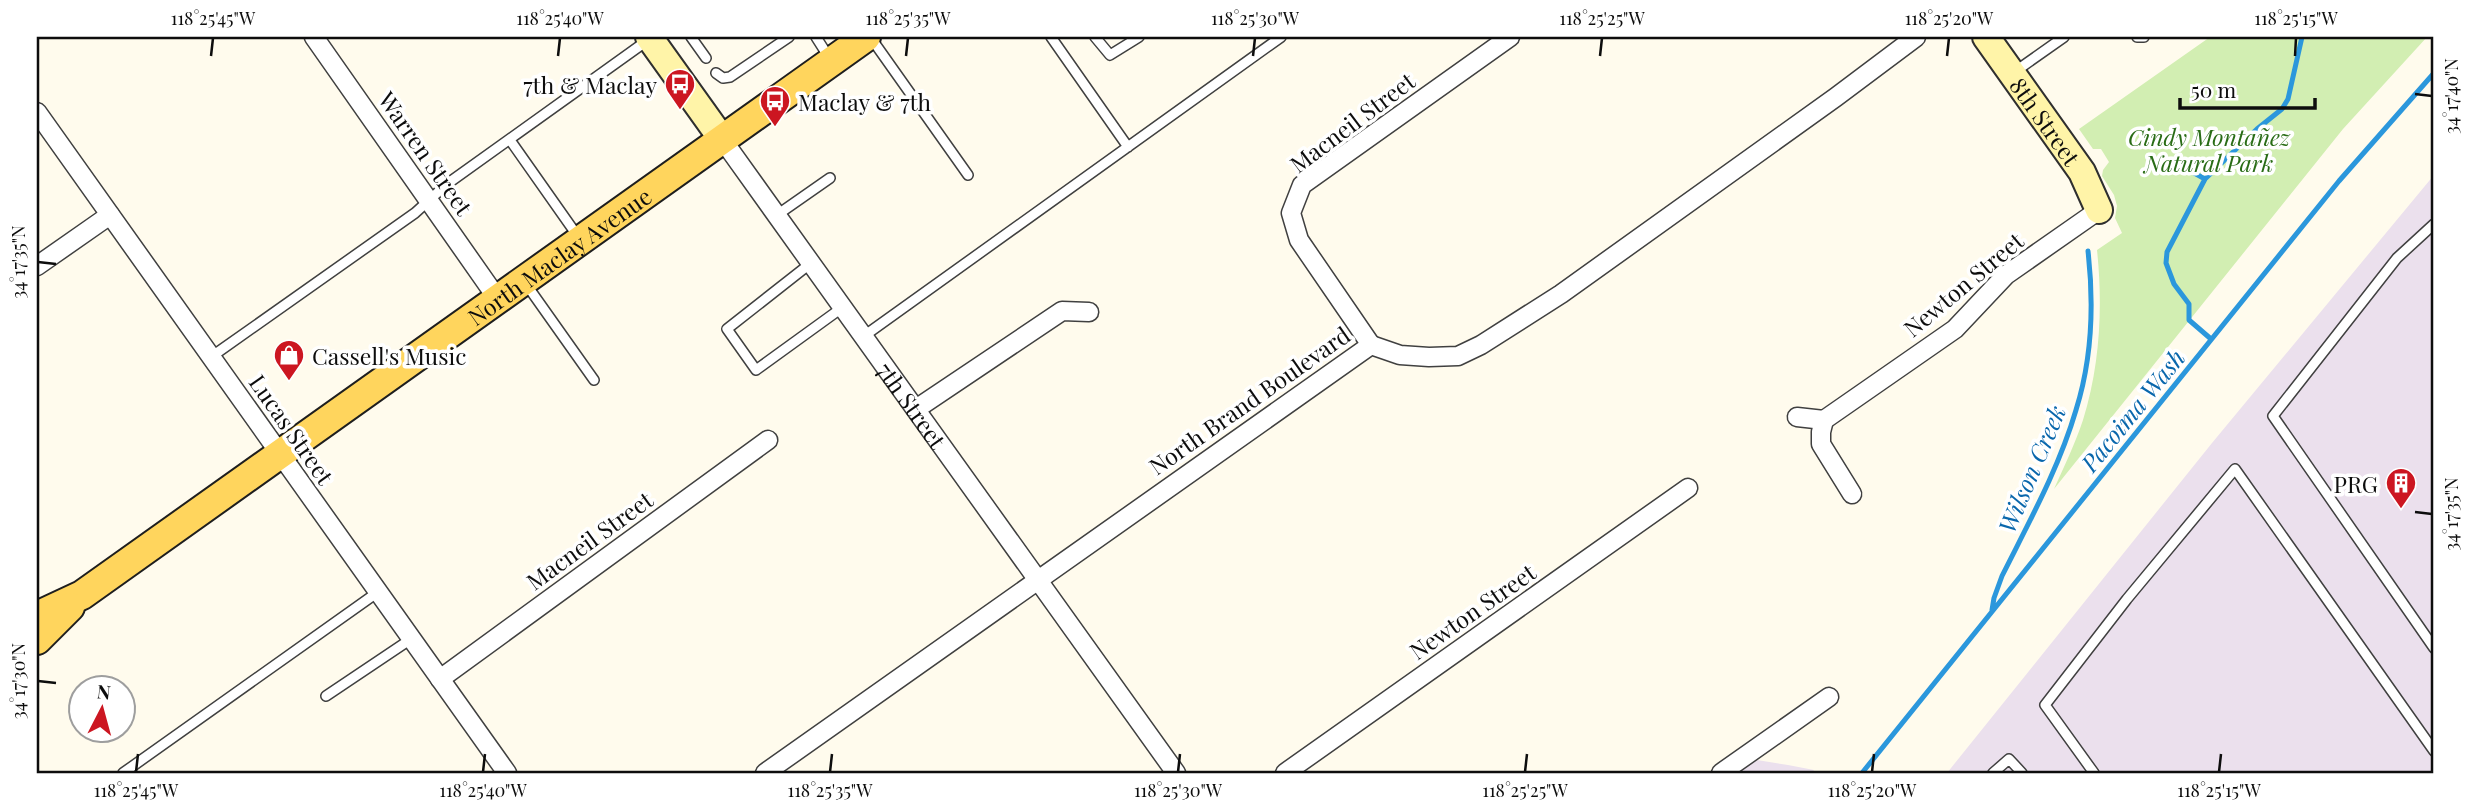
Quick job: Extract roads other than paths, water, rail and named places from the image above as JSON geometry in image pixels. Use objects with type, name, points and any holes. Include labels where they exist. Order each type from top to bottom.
[{"type":"main road","name":"North Maclay Avenue","points":[[37,640],[82,595],[868,37]]},
{"type":"main road","name":"North Maclay Avenue","points":[[37,616],[82,595]]},
{"type":"street","name":"Warren Street","points":[[314,37],[497,299]]},
{"type":"street","name":"Macneil Street","points":[[1371,345],[1299,240],[1291,213],[1302,185],[1510,37]]},
{"type":"street","name":"North Brand Boulevard","points":[[765,773],[1371,345],[1400,355],[1429,357],[1458,356],[1480,345],[1561,294],[1916,37]]},
{"type":"street","name":"8th Street","points":[[1987,37],[2082,172],[2099,210]]},
{"type":"street","name":"7th Street","points":[[650,38],[1175,773]]},
{"type":"street","name":"Lucas Street","points":[[37,112],[507,773]]},
{"type":"street","name":"Newton Street","points":[[1824,420],[1955,329],[2006,275],[2099,210]]},
{"type":"street","points":[[37,266],[110,215]]},
{"type":"street","points":[[916,409],[1062,311],[1089,312]]},
{"type":"street","points":[[1797,417],[1824,420],[1821,444],[1852,494]]},
{"type":"street","name":"Macneil Street","points":[[440,679],[768,440]]},
{"type":"street","name":"Newton Street","points":[[1285,773],[1688,488]]},
{"type":"street","points":[[1721,773],[1829,697]]},
{"type":"lane","points":[[691,37],[706,58]]},
{"type":"lane","points":[[716,73],[723,78],[730,78],[789,37]]},
{"type":"lane","points":[[816,37],[832,61]]},
{"type":"lane","points":[[868,37],[968,174]]},
{"type":"lane","points":[[1051,37],[1128,147]]},
{"type":"lane","points":[[1095,37],[1110,55],[1139,37]]},
{"type":"lane","points":[[864,337],[1281,37]]},
{"type":"lane","points":[[2012,74],[2064,37]]},
{"type":"lane","points":[[2137,37],[2144,37]]},
{"type":"lane","points":[[211,357],[415,213],[447,184],[650,38]]},
{"type":"lane","points":[[510,140],[580,239]]},
{"type":"lane","points":[[777,215],[830,178]]},
{"type":"lane","points":[[2434,224],[2398,258],[2273,416],[2434,648]]},
{"type":"lane","points":[[811,263],[727,329],[756,370],[843,307]]},
{"type":"lane","points":[[523,280],[594,380]]},
{"type":"lane","points":[[2094,773],[2045,705],[2127,599],[2235,469],[2434,751]]},
{"type":"lane","points":[[123,773],[378,592]]},
{"type":"lane","points":[[326,696],[411,639]]},
{"type":"lane","points":[[1993,773],[2009,759],[2022,773]]},
{"type":"waterway","points":[[2211,339],[2189,320],[2189,304],[2174,284],[2166,263],[2167,252],[2205,179],[2282,109],[2288,99],[2302,37]]},
{"type":"waterway","name":"Pacoima Wash","points":[[1862,773],[2339,181],[2434,73]]},
{"type":"waterway","points":[[2180,165],[2205,179]]},
{"type":"waterway","name":"Wilson Creek","points":[[1992,610],[2002,576],[2061,453],[2081,391],[2090,331],[2088,251]]},
{"type":"place","name":"7th & Maclay","points":[[680,111]]},
{"type":"place","name":"Maclay & 7th","points":[[775,128]]},
{"type":"place","name":"Cassell's Music","points":[[289,382]]},
{"type":"place","name":"PRG","points":[[2401,510]]},
{"type":"park label","name":"Cindy Montañez Natural Park","points":[[2209,149]]}]
